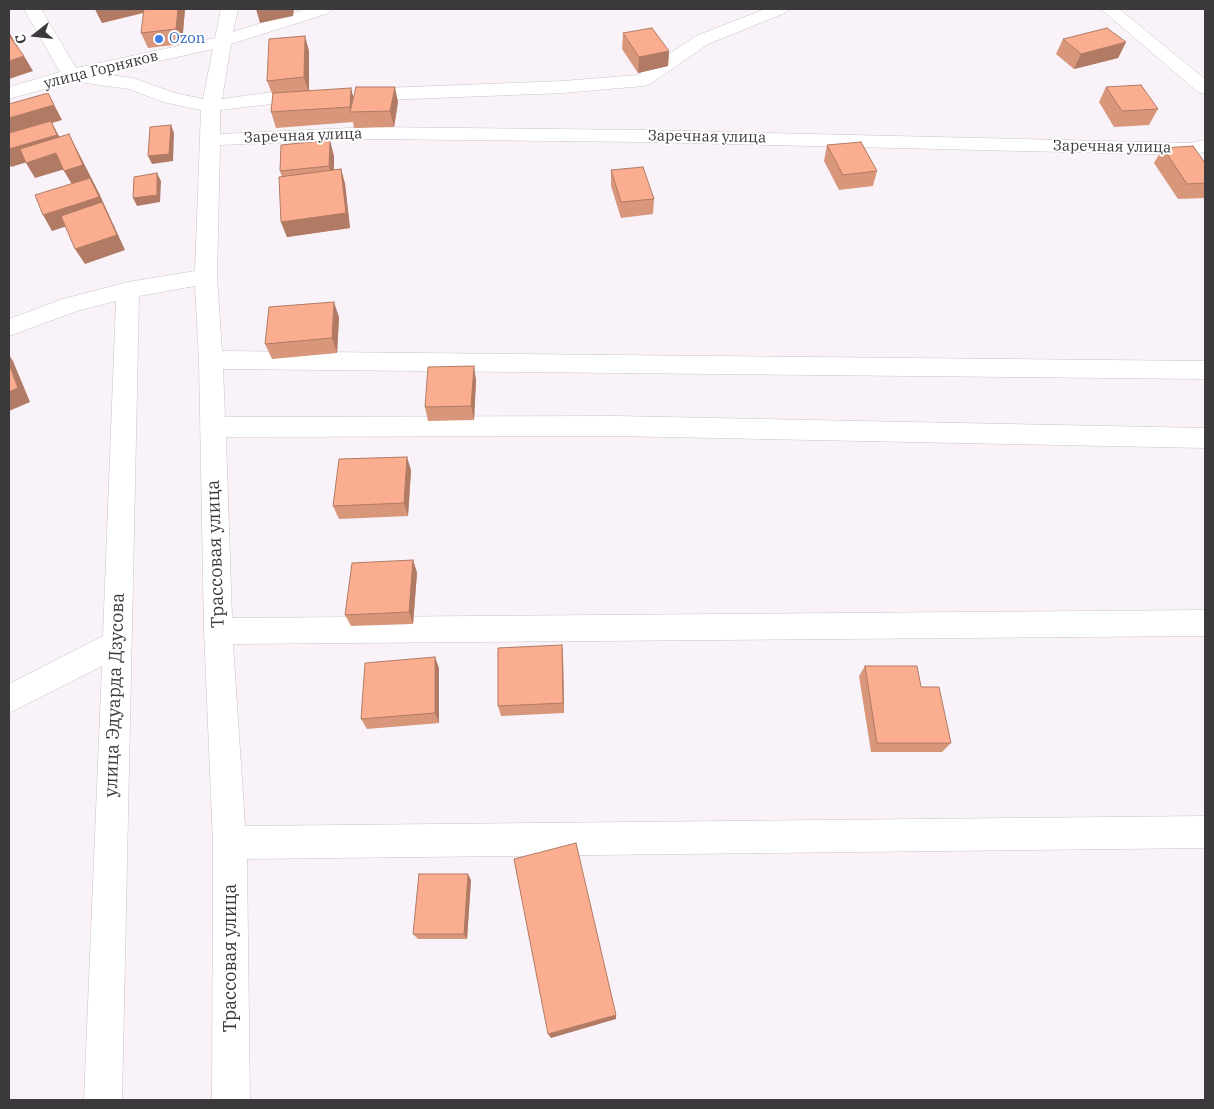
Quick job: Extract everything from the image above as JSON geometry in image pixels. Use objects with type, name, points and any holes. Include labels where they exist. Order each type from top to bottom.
[{"type":"street","points":[[33,9],[71,75],[133,84],[170,98],[211,106],[272,98],[563,87],[643,80],[702,40],[779,9]]},
{"type":"street","name":"Трассовая улица","points":[[229,9],[211,106],[206,277],[212,360],[218,631],[230,843],[231,1100]]},
{"type":"street","name":"улица Горняков","points":[[9,93],[71,75],[223,41],[323,9]]},
{"type":"street","points":[[1109,9],[1205,88]]},
{"type":"street","name":"Заречная улица","points":[[210,140],[402,133],[642,136],[1198,148]]},
{"type":"street","points":[[1198,148],[1205,162]]},
{"type":"street","points":[[9,328],[71,305],[128,290],[206,277]]},
{"type":"street","name":"улица Эдуарда Дзусова","points":[[103,1100],[128,290]]},
{"type":"street","points":[[212,360],[1205,370]]},
{"type":"street","points":[[213,427],[615,426],[1205,438]]},
{"type":"street","points":[[218,631],[1205,622]]},
{"type":"street","points":[[9,699],[116,644]]},
{"type":"street","points":[[230,843],[1205,832]]},
{"type":"building","points":[[144,9],[178,9],[176,29],[141,33]]},
{"type":"building","points":[[652,28],[669,51],[639,57],[623,33]]},
{"type":"building","points":[[1107,28],[1126,42],[1081,54],[1063,39]]},
{"type":"building","points":[[305,36],[304,77],[267,81],[269,39]]},
{"type":"building","points":[[9,38],[11,38],[24,56],[9,61]]},
{"type":"building","points":[[1141,85],[1158,109],[1122,111],[1106,87]]},
{"type":"building","points":[[356,87],[395,87],[390,111],[350,112]]},
{"type":"building","points":[[351,88],[350,107],[271,112],[273,93]]},
{"type":"building","points":[[48,93],[54,105],[9,118],[9,104]]},
{"type":"building","points":[[51,121],[57,135],[9,149],[9,133]]},
{"type":"building","points":[[171,125],[169,154],[148,156],[150,127]]},
{"type":"building","points":[[69,134],[83,165],[64,171],[56,153],[26,163],[20,149]]},
{"type":"building","points":[[330,140],[329,166],[280,171],[281,145]]},
{"type":"building","points":[[861,142],[877,171],[843,175],[827,145]]},
{"type":"building","points":[[1193,146],[1205,163],[1205,183],[1187,184],[1163,148]]},
{"type":"building","points":[[643,167],[654,199],[621,202],[611,170]]},
{"type":"building","points":[[341,169],[346,213],[281,222],[279,177]]},
{"type":"building","points":[[157,173],[157,195],[133,198],[134,177]]},
{"type":"building","points":[[90,178],[99,197],[43,215],[35,195]]},
{"type":"building","points":[[102,202],[117,235],[75,249],[61,216]]},
{"type":"building","points":[[334,302],[332,338],[265,344],[269,307]]},
{"type":"building","points":[[9,364],[18,388],[9,392]]},
{"type":"building","points":[[474,366],[471,406],[425,407],[428,367]]},
{"type":"building","points":[[407,457],[404,503],[333,506],[339,459]]},
{"type":"building","points":[[413,560],[409,612],[345,615],[352,563]]},
{"type":"building","points":[[562,645],[563,703],[498,706],[498,648]]},
{"type":"building","points":[[435,657],[435,713],[361,719],[365,663]]},
{"type":"building","points":[[865,666],[917,666],[921,687],[939,687],[951,743],[877,743]]},
{"type":"building","points":[[576,843],[616,1015],[548,1034],[514,859]]},
{"type":"building","points":[[419,874],[468,874],[464,934],[413,934]]},
{"type":"place","name":"Ozon","points":[[159,39]]}]
